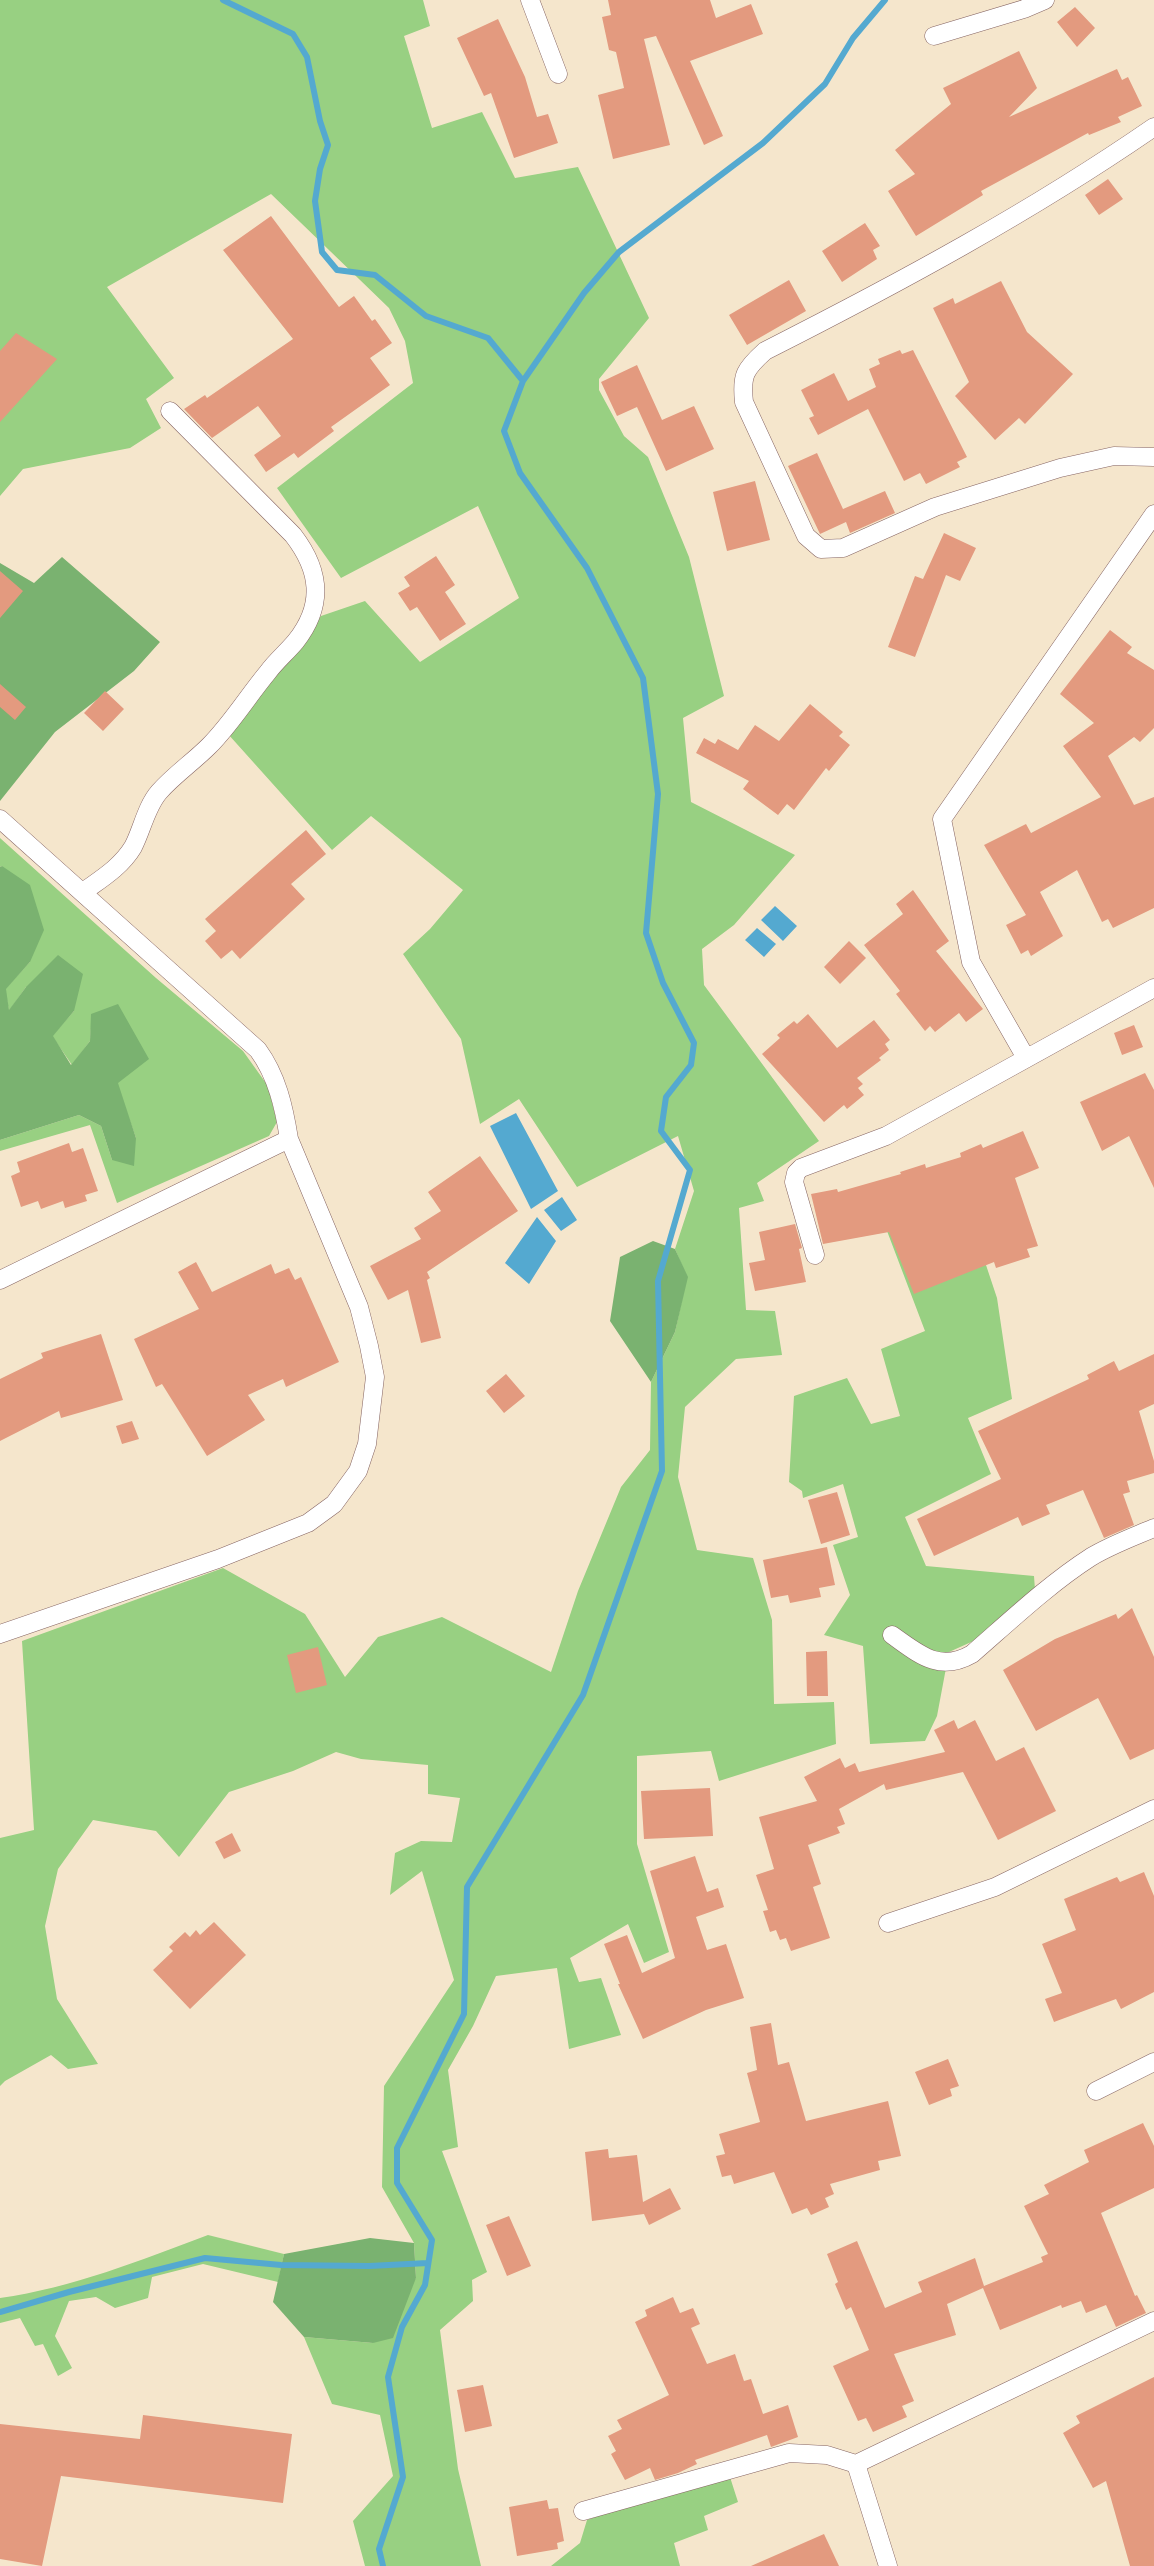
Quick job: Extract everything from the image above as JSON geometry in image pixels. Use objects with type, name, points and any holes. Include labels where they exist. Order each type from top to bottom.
[{"type":"street","points":[[530,0],[558,74]]},
{"type":"street","points":[[934,36],[1024,9],[1045,0]]},
{"type":"street","points":[[1154,127],[1086,174],[915,273],[765,351],[749,365],[742,382],[744,402],[806,536],[821,549],[843,548],[935,507],[1060,468],[1114,456],[1154,457]]},
{"type":"street","points":[[83,892],[122,861],[132,847],[158,793],[210,745],[268,671],[304,630],[313,610],[316,579],[312,565],[303,548],[293,535],[170,411]]},
{"type":"street","points":[[1026,1058],[972,962],[942,819],[1154,514]]},
{"type":"street","points":[[0,820],[258,1050],[267,1062],[285,1110],[289,1139],[359,1308],[375,1377],[367,1444],[358,1471],[334,1504],[308,1523],[218,1559],[0,1634]]},
{"type":"street","points":[[815,1255],[794,1182],[796,1173],[801,1168],[886,1136],[1154,988]]},
{"type":"street","points":[[0,1280],[289,1139]]},
{"type":"street","points":[[892,1635],[928,1660],[960,1661],[972,1654],[1065,1576],[1092,1557],[1154,1528]]},
{"type":"street","points":[[888,1923],[995,1887],[1154,1809]]},
{"type":"street","points":[[1096,2091],[1154,2062]]},
{"type":"street","points":[[583,2510],[789,2453],[827,2455],[856,2464],[1154,2321]]},
{"type":"street","points":[[856,2464],[888,2566]]},
{"type":"green space","points":[[0,0],[423,0],[430,26],[404,36],[432,128],[482,112],[515,178],[578,167],[649,318],[599,379],[599,390],[624,436],[648,457],[689,557],[724,696],[683,718],[691,802],[795,855],[734,925],[702,949],[704,985],[819,1141],[757,1183],[764,1201],[739,1208],[746,1310],[775,1311],[782,1355],[736,1359],[685,1407],[678,1477],[697,1550],[753,1558],[772,1620],[774,1704],[834,1702],[836,1744],[719,1781],[711,1751],[637,1756],[637,1844],[669,1952],[644,1963],[628,1924],[570,1958],[579,1982],[601,1978],[621,2035],[569,2049],[557,1968],[496,1976],[473,2026],[448,2070],[458,2147],[442,2151],[487,2272],[472,2280],[473,2301],[440,2330],[458,2469],[481,2566],[365,2566],[353,2521],[393,2476],[380,2415],[332,2404],[304,2337],[373,2343],[416,2278],[414,2243],[382,2187],[384,2086],[454,1980],[422,1871],[390,1895],[395,1853],[421,1841],[452,1842],[460,1798],[428,1794],[428,1765],[361,1759],[336,1752],[293,1771],[229,1792],[179,1857],[156,1831],[93,1820],[58,1869],[45,1926],[57,1999],[98,2064],[68,2069],[51,2055],[5,2081],[0,2086],[0,1838],[34,1830],[22,1641],[223,1568],[305,1614],[345,1677],[378,1637],[442,1617],[551,1672],[578,1591],[621,1487],[650,1450],[651,1382],[675,1332],[687,1277],[675,1249],[694,1191],[678,1136],[577,1187],[519,1099],[480,1124],[461,1039],[403,954],[430,929],[463,890],[371,816],[332,850],[228,734],[321,616],[365,601],[420,662],[519,598],[478,506],[341,578],[277,488],[413,383],[405,341],[389,308],[271,194],[107,287],[174,378],[146,399],[161,428],[130,448],[23,469],[0,496]]},
{"type":"green space","points":[[62,557],[160,642],[134,671],[55,732],[0,801],[0,563],[34,583]]},
{"type":"green space","points":[[0,838],[156,978],[243,1051],[268,1086],[277,1122],[269,1136],[117,1203],[90,1125],[0,1151],[0,1140],[79,1115],[101,1126],[112,1160],[136,1138],[92,1014],[90,1041],[72,1065],[52,1036],[74,1011],[26,987],[9,1011],[5,989],[30,962],[2,866],[0,867]]},
{"type":"green space","points":[[2,866],[30,885],[44,930],[30,962],[6,989],[9,1010],[26,987],[58,955],[83,974],[74,1011],[53,1036],[71,1065],[90,1041],[91,1014],[118,1004],[149,1059],[118,1083],[136,1138],[134,1166],[112,1160],[101,1126],[79,1115],[0,1140],[0,867]]},
{"type":"green space","points":[[967,1208],[997,1298],[1012,1399],[968,1418],[991,1474],[905,1517],[926,1566],[1034,1576],[1035,1590],[978,1639],[949,1652],[937,1716],[925,1741],[870,1744],[863,1646],[824,1635],[850,1595],[833,1545],[858,1537],[843,1484],[803,1498],[802,1491],[789,1482],[794,1396],[847,1378],[871,1424],[900,1416],[881,1349],[925,1331],[887,1231]]},
{"type":"green space","points":[[653,1241],[675,1249],[688,1277],[675,1332],[651,1382],[610,1321],[620,1257]]},
{"type":"green space","points":[[208,2235],[284,2254],[278,2282],[203,2264],[152,2277],[148,2298],[115,2308],[96,2297],[69,2301],[55,2336],[72,2368],[58,2376],[43,2344],[35,2346],[20,2318],[0,2323],[0,2298],[80,2280]]},
{"type":"green space","points":[[370,2238],[414,2243],[416,2278],[393,2338],[373,2343],[304,2337],[273,2302],[284,2254]]},
{"type":"green space","points":[[729,2474],[738,2502],[704,2516],[708,2530],[674,2543],[680,2566],[551,2566],[580,2543],[587,2520],[659,2494]]},
{"type":"water","points":[[775,906],[797,926],[783,941],[761,920]]},
{"type":"water","points":[[757,928],[776,944],[764,957],[745,940]]},
{"type":"water","points":[[516,1113],[558,1191],[531,1209],[490,1126]]},
{"type":"water","points":[[562,1197],[577,1220],[561,1231],[544,1210]]},
{"type":"water","points":[[537,1217],[556,1241],[529,1284],[505,1263]]},
{"type":"building","points":[[608,0],[710,0],[716,18],[751,4],[763,34],[690,61],[723,136],[704,145],[656,36],[644,39],[670,145],[613,159],[598,95],[624,88],[616,52],[609,50],[602,17],[611,15]]},
{"type":"building","points":[[1075,7],[1095,28],[1077,47],[1057,22]]},
{"type":"building","points":[[498,19],[525,77],[537,117],[548,114],[558,143],[514,158],[491,93],[484,96],[457,38]]},
{"type":"building","points":[[1019,51],[1037,88],[1009,117],[1117,69],[1122,80],[1128,77],[1142,106],[1118,117],[1121,122],[1089,135],[1088,133],[981,191],[983,195],[916,236],[888,191],[915,174],[895,150],[951,104],[943,88]]},
{"type":"building","points":[[1108,179],[1123,199],[1099,215],[1085,195]]},
{"type":"building","points":[[271,216],[339,307],[354,296],[372,321],[375,319],[392,343],[370,358],[390,385],[331,427],[334,431],[298,458],[294,453],[266,472],[254,455],[281,436],[258,406],[212,438],[184,409],[205,395],[207,398],[293,339],[223,250]]},
{"type":"building","points":[[865,223],[880,246],[873,250],[877,259],[842,282],[822,251]]},
{"type":"building","points":[[789,280],[806,311],[747,345],[729,315]]},
{"type":"building","points":[[1001,281],[1027,332],[1073,374],[1025,424],[1019,418],[995,440],[955,396],[969,382],[933,308],[953,298],[955,304]]},
{"type":"building","points":[[16,333],[57,359],[0,422],[0,351]]},
{"type":"building","points":[[900,350],[902,354],[913,350],[967,457],[957,462],[960,467],[926,484],[920,473],[904,481],[868,409],[818,435],[809,418],[814,416],[801,390],[834,373],[848,401],[876,387],[869,369],[880,364],[878,359]]},
{"type":"building","points":[[637,365],[662,420],[694,406],[714,449],[666,471],[637,407],[617,416],[601,382]]},
{"type":"building","points":[[817,453],[843,509],[885,491],[895,513],[850,533],[846,522],[820,534],[788,466]]},
{"type":"building","points":[[755,481],[770,540],[727,551],[713,492]]},
{"type":"building","points":[[944,533],[976,548],[960,581],[946,575],[915,657],[888,647],[915,576],[923,579]]},
{"type":"building","points":[[436,556],[455,585],[445,592],[466,624],[440,641],[417,607],[410,611],[398,593],[410,586],[404,577]]},
{"type":"building","points":[[0,571],[23,591],[0,618]]},
{"type":"building","points":[[1110,630],[1132,647],[1127,653],[1154,670],[1154,728],[1140,742],[1134,737],[1108,756],[1134,805],[1154,797],[1154,908],[1113,928],[1108,919],[1102,922],[1077,870],[1040,892],[1063,936],[1031,956],[1028,950],[1021,954],[1006,925],[1026,915],[984,845],[1026,824],[1031,833],[1101,797],[1063,746],[1094,723],[1060,694]]},
{"type":"building","points":[[0,684],[26,707],[15,720],[0,707]]},
{"type":"building","points":[[105,691],[124,709],[103,731],[84,713]]},
{"type":"building","points":[[810,704],[843,732],[839,736],[850,745],[829,771],[826,768],[794,810],[787,804],[778,815],[743,789],[749,781],[696,753],[704,738],[715,744],[718,739],[738,750],[755,725],[779,741]]},
{"type":"building","points":[[306,830],[326,854],[291,884],[305,899],[240,959],[232,950],[221,959],[205,941],[216,931],[205,919]]},
{"type":"building","points":[[913,890],[949,941],[936,951],[983,1009],[966,1022],[959,1013],[935,1032],[930,1026],[925,1031],[896,994],[900,991],[864,945],[903,914],[896,904]]},
{"type":"building","points":[[849,941],[866,958],[840,984],[824,967]]},
{"type":"building","points":[[808,1014],[837,1048],[874,1020],[890,1040],[885,1044],[889,1050],[879,1058],[881,1060],[857,1078],[863,1084],[858,1088],[864,1095],[847,1109],[844,1105],[824,1122],[762,1054],[780,1038],[777,1035],[794,1021],[797,1024]]},
{"type":"building","points":[[1134,1025],[1143,1047],[1122,1055],[1114,1033]]},
{"type":"building","points":[[1145,1073],[1154,1090],[1154,1188],[1129,1136],[1102,1151],[1080,1102]]},
{"type":"building","points":[[1023,1131],[1039,1168],[1015,1178],[1038,1246],[1027,1249],[1030,1257],[996,1268],[994,1262],[914,1294],[889,1232],[823,1244],[811,1194],[837,1189],[838,1192],[901,1174],[900,1172],[925,1164],[926,1168],[961,1157],[960,1153],[981,1144],[983,1148]]},
{"type":"building","points":[[69,1143],[72,1152],[83,1148],[98,1191],[85,1195],[87,1201],[65,1208],[63,1201],[41,1209],[38,1201],[21,1207],[11,1176],[20,1172],[17,1162]]},
{"type":"building","points":[[480,1156],[518,1211],[427,1272],[430,1278],[427,1280],[441,1338],[421,1343],[408,1290],[388,1300],[370,1266],[421,1239],[414,1228],[441,1211],[428,1192]]},
{"type":"building","points":[[795,1224],[802,1248],[799,1249],[806,1282],[755,1291],[749,1263],[765,1260],[759,1232]]},
{"type":"building","points":[[196,1262],[212,1292],[271,1264],[275,1274],[289,1268],[295,1280],[301,1277],[339,1362],[286,1387],[283,1379],[248,1395],[265,1420],[207,1456],[162,1384],[156,1387],[134,1339],[199,1309],[178,1272]]},
{"type":"building","points":[[101,1334],[123,1400],[61,1418],[59,1411],[0,1441],[0,1379],[43,1358],[41,1353]]},
{"type":"building","points":[[1154,1354],[1154,1404],[1139,1411],[1154,1461],[1154,1473],[1127,1481],[1130,1492],[1123,1494],[1134,1525],[1104,1538],[1083,1490],[1046,1505],[1050,1514],[1022,1526],[1018,1517],[934,1556],[917,1519],[1001,1479],[978,1431],[1089,1379],[1087,1375],[1114,1361],[1119,1371]]},
{"type":"building","points":[[506,1374],[525,1396],[504,1413],[486,1391]]},
{"type":"building","points":[[132,1421],[139,1439],[122,1444],[116,1426]]},
{"type":"building","points":[[837,1492],[850,1535],[821,1544],[808,1500]]},
{"type":"building","points":[[827,1547],[835,1585],[819,1588],[821,1597],[790,1603],[788,1595],[771,1598],[763,1560]]},
{"type":"building","points":[[1132,1608],[1154,1657],[1154,1749],[1130,1760],[1098,1698],[1036,1731],[1003,1670],[1055,1639],[1116,1614],[1118,1619]]},
{"type":"building","points":[[318,1647],[327,1685],[296,1693],[287,1655]]},
{"type":"building","points":[[827,1651],[828,1696],[807,1696],[806,1652]]},
{"type":"building","points":[[954,1720],[958,1729],[975,1720],[996,1761],[1024,1747],[1056,1811],[998,1840],[963,1772],[886,1790],[884,1784],[839,1809],[845,1824],[837,1827],[840,1833],[808,1845],[821,1884],[813,1887],[830,1938],[791,1951],[786,1938],[780,1940],[776,1930],[770,1932],[763,1911],[768,1910],[756,1875],[774,1869],[759,1817],[817,1801],[804,1777],[840,1758],[845,1768],[855,1763],[859,1772],[945,1752],[934,1730]]},
{"type":"building","points":[[710,1788],[713,1836],[644,1839],[641,1791]]},
{"type":"building","points":[[232,1833],[241,1851],[224,1859],[215,1842]]},
{"type":"building","points":[[695,1856],[707,1892],[718,1888],[724,1907],[696,1917],[707,1950],[726,1944],[744,1998],[706,2010],[643,2039],[618,1984],[620,1984],[604,1944],[627,1935],[642,1973],[675,1958],[650,1871]]},
{"type":"building","points":[[1144,1872],[1154,1896],[1154,1992],[1121,2009],[1116,1999],[1054,2022],[1045,1999],[1062,1993],[1042,1944],[1076,1930],[1064,1899],[1117,1877],[1120,1882]]},
{"type":"building","points":[[214,1922],[246,1955],[190,2009],[153,1970],[173,1951],[169,1947],[185,1932],[190,1937],[196,1930],[200,1935]]},
{"type":"building","points":[[771,2023],[778,2065],[789,2062],[806,2121],[888,2101],[901,2156],[878,2161],[880,2170],[830,2184],[834,2194],[825,2198],[829,2207],[811,2215],[807,2208],[792,2214],[774,2172],[734,2184],[731,2175],[722,2177],[716,2156],[725,2154],[719,2134],[760,2122],[747,2073],[757,2070],[750,2027]]},
{"type":"building","points":[[948,2059],[959,2086],[950,2089],[952,2096],[929,2105],[915,2072]]},
{"type":"building","points":[[1143,2123],[1154,2146],[1154,2188],[1101,2213],[1135,2296],[1137,2295],[1146,2313],[1116,2327],[1106,2305],[1086,2313],[1081,2301],[1062,2308],[1061,2305],[1000,2330],[983,2288],[947,2304],[956,2335],[894,2354],[914,2401],[902,2406],[907,2417],[873,2432],[866,2418],[858,2421],[833,2366],[869,2350],[851,2307],[846,2310],[835,2284],[838,2282],[827,2254],[857,2241],[885,2308],[922,2292],[918,2282],[975,2258],[984,2286],[1043,2262],[1041,2257],[1048,2254],[1024,2206],[1049,2194],[1044,2185],[1089,2162],[1084,2150]]},
{"type":"building","points":[[608,2149],[609,2158],[637,2155],[643,2202],[670,2188],[681,2209],[649,2225],[644,2214],[592,2221],[585,2152]]},
{"type":"building","points":[[509,2216],[531,2266],[507,2276],[486,2225]]},
{"type":"building","points":[[673,2297],[680,2313],[693,2308],[700,2324],[691,2328],[707,2364],[735,2354],[744,2381],[751,2379],[763,2414],[788,2405],[798,2437],[771,2447],[767,2435],[695,2460],[697,2464],[678,2473],[655,2480],[650,2468],[625,2480],[611,2454],[616,2451],[608,2436],[622,2429],[617,2420],[669,2395],[635,2322],[647,2316],[645,2310]]},
{"type":"building","points":[[1154,2377],[1154,2566],[1130,2566],[1106,2481],[1093,2488],[1063,2433],[1080,2423],[1076,2416]]},
{"type":"building","points":[[483,2385],[492,2426],[465,2432],[457,2390]]},
{"type":"building","points":[[143,2415],[292,2434],[283,2503],[61,2476],[42,2566],[0,2559],[0,2424],[140,2439]]},
{"type":"building","points":[[547,2500],[549,2509],[558,2508],[564,2541],[557,2543],[558,2549],[517,2556],[509,2507]]},
{"type":"building","points":[[824,2534],[839,2566],[751,2566]]},
{"type":"waterway","points":[[223,0],[293,34],[307,57],[320,121],[328,145],[320,169],[315,201],[322,252],[337,270],[375,275],[426,316],[488,338],[523,381]]},
{"type":"waterway","points":[[383,2566],[379,2549],[403,2477],[388,2377],[402,2327],[425,2285],[432,2240],[397,2183],[397,2148],[464,2014],[467,1887],[583,1695],[662,1471],[658,1281],[690,1170],[661,1131],[666,1097],[691,1065],[694,1043],[663,983],[646,933],[658,794],[643,678],[587,568],[520,473],[504,431],[523,381],[584,293],[619,252],[763,143],[825,84],[853,38],[885,0]]},
{"type":"waterway","points":[[0,2312],[69,2292],[205,2258],[281,2265],[369,2266],[428,2263]]}]
